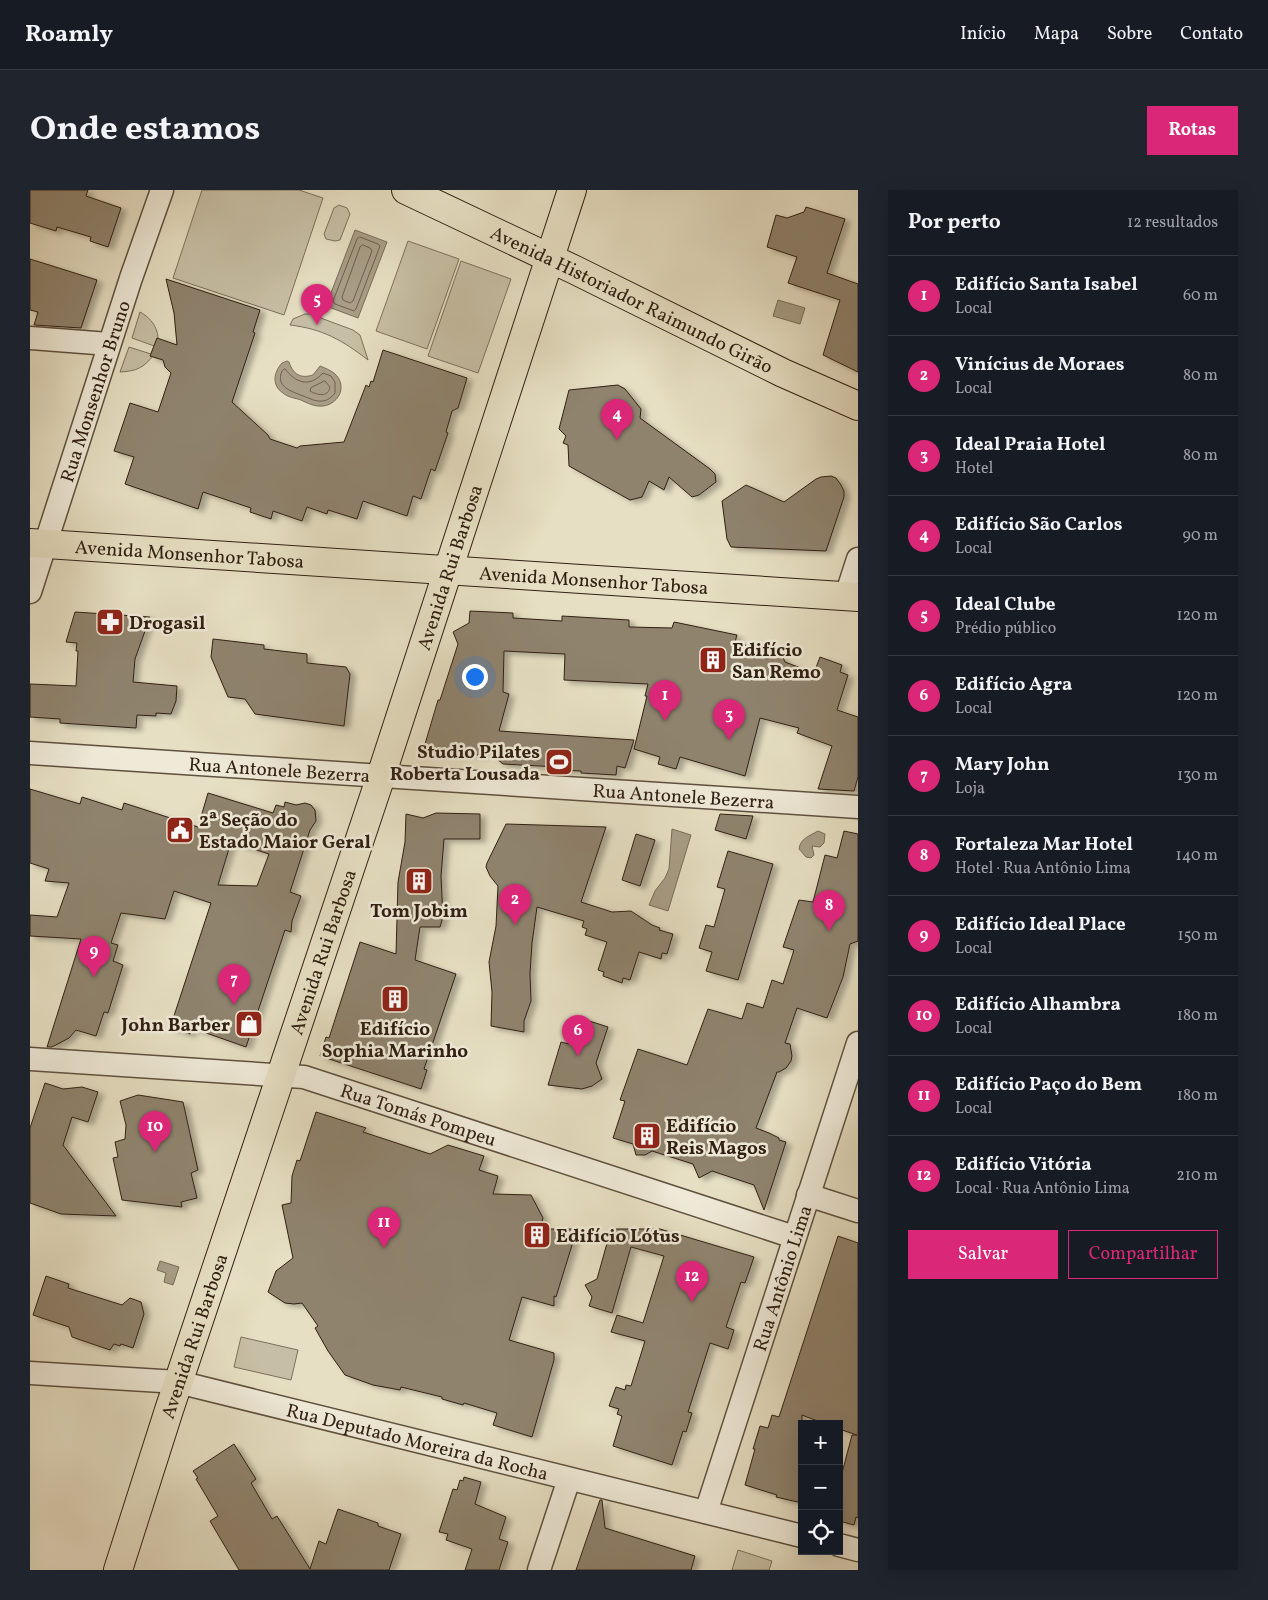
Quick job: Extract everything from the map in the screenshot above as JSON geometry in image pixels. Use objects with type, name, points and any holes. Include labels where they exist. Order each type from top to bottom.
[{"type":"main road","name":"Avenida Historiador Raimundo Girão","points":[[406,190],[550,258],[783,373],[858,406]]},
{"type":"main road","name":"Avenida Rui Barbosa","points":[[118,1570],[178,1382],[283,1075],[382,776],[572,190]]},
{"type":"main road","name":"Avenida Monsenhor Tabosa","points":[[38,544],[852,597]]},
{"type":"street","name":"Rua Monsenhor Bruno","points":[[30,592],[38,544],[162,190]]},
{"type":"street","points":[[30,338],[109,344]]},
{"type":"street","points":[[852,597],[858,559]]},
{"type":"street","name":"Rua Antonele Bezerra","points":[[30,753],[858,807]]},
{"type":"street","name":"Rua Antônio Lima","points":[[706,1512],[858,1043]]},
{"type":"street","name":"Rua Tomás Pompeu","points":[[30,1059],[304,1077],[794,1238]]},
{"type":"street","points":[[808,1195],[858,1211]]},
{"type":"street","name":"Rua Deputado Moreira da Rocha","points":[[30,1374],[178,1382],[798,1535]]},
{"type":"street","points":[[539,1570],[569,1479]]},
{"type":"street","points":[[843,1546],[858,1550]]},
{"type":"shaded area","points":[[202,190],[299,190],[323,198],[284,315],[173,278]]},
{"type":"shaded area","points":[[339,205],[347,208],[350,214],[340,240],[326,239],[324,234],[334,208]]},
{"type":"shaded area","points":[[408,241],[459,259],[427,349],[376,331]]},
{"type":"shaded area","points":[[461,261],[511,279],[478,373],[428,356]]},
{"type":"shaded area","points":[[140,312],[149,318],[155,326],[158,336],[157,347],[132,338]]},
{"type":"shaded area","points":[[310,314],[353,330],[360,335],[368,360],[332,336],[312,329],[290,325],[293,319]]},
{"type":"shaded area","points":[[129,347],[154,355],[139,368],[120,372]]},
{"type":"shaded area","points":[[241,1337],[298,1350],[291,1380],[234,1367]]},
{"type":"shaded area","points":[[738,1550],[772,1561],[769,1570],[732,1570]]},
{"type":"water","points":[[355,230],[387,242],[358,318],[326,306]]},
{"type":"water","points":[[778,300],[805,308],[800,324],[773,316]]},
{"type":"water","points":[[287,361],[293,370],[301,376],[313,375],[320,366],[334,373],[339,378],[341,386],[340,393],[336,399],[330,404],[320,406],[289,396],[279,390],[275,382],[276,374],[282,363]]},
{"type":"water","points":[[672,829],[691,835],[668,911],[649,905],[655,891],[669,869]]},
{"type":"water","points":[[818,831],[825,834],[824,843],[820,847],[812,846],[814,855],[811,858],[806,857],[799,849],[801,843]]},
{"type":"water","points":[[160,1261],[179,1267],[173,1285],[164,1282],[166,1273],[157,1270]]},
{"type":"building","points":[[30,190],[88,190],[86,196],[121,208],[108,247],[90,241],[91,237],[57,227],[56,231],[30,223]]},
{"type":"building","points":[[806,207],[845,219],[827,273],[858,284],[858,372],[823,355],[840,300],[788,283],[797,257],[767,247],[776,215],[787,218],[804,212]]},
{"type":"building","points":[[30,259],[97,280],[81,328],[34,325],[38,312],[30,310]]},
{"type":"building","points":[[166,279],[260,310],[253,332],[255,333],[232,402],[270,439],[297,448],[300,446],[344,442],[366,385],[369,387],[371,381],[373,382],[383,350],[467,378],[458,408],[452,411],[446,432],[448,433],[435,471],[431,469],[421,499],[413,496],[407,516],[363,501],[357,519],[328,510],[327,514],[307,507],[302,521],[273,511],[271,519],[250,512],[251,508],[203,492],[198,509],[125,484],[134,457],[114,451],[130,403],[158,412],[171,373],[165,367],[163,360],[150,356],[157,338],[177,345],[174,313]]},
{"type":"building","points":[[618,385],[625,389],[641,409],[640,418],[710,469],[715,474],[716,482],[699,495],[692,497],[669,477],[664,490],[649,481],[642,497],[630,500],[569,466],[568,445],[563,443],[566,436],[559,429],[569,390]]},
{"type":"building","points":[[831,476],[836,478],[841,485],[844,497],[826,551],[731,547],[727,539],[722,501],[746,485],[784,502],[816,479]]},
{"type":"building","points":[[470,611],[513,613],[513,618],[562,621],[562,616],[629,620],[629,627],[672,628],[674,622],[737,635],[735,642],[760,650],[766,659],[782,655],[785,662],[814,673],[820,657],[842,665],[840,672],[848,675],[837,710],[858,717],[858,777],[854,791],[818,789],[832,746],[797,733],[799,728],[760,718],[745,776],[680,757],[676,769],[658,764],[660,757],[634,749],[647,696],[645,696],[648,684],[564,680],[565,654],[504,651],[503,692],[509,694],[499,731],[634,740],[625,768],[617,766],[616,775],[558,770],[558,767],[503,764],[484,748],[481,756],[461,750],[460,755],[425,744],[458,644],[453,632],[469,623]]},
{"type":"building","points":[[75,612],[150,617],[135,659],[133,682],[177,686],[176,701],[171,714],[156,713],[156,716],[137,715],[136,728],[60,723],[60,719],[30,717],[30,684],[76,686],[77,643],[66,642]]},
{"type":"building","points":[[213,639],[264,645],[264,649],[307,654],[307,663],[346,667],[350,674],[344,726],[255,714],[245,699],[228,697],[211,657]]},
{"type":"building","points":[[30,789],[80,804],[82,797],[122,810],[124,803],[198,827],[208,793],[273,813],[276,805],[284,807],[285,802],[296,805],[305,803],[311,805],[315,810],[316,821],[310,830],[290,892],[301,896],[292,921],[291,932],[285,930],[246,1047],[192,1028],[190,1034],[170,1028],[211,903],[174,891],[165,919],[121,913],[111,943],[118,945],[113,961],[123,965],[108,1013],[104,1012],[96,1036],[76,1030],[69,1038],[52,1047],[47,1047],[81,939],[30,936],[30,915],[57,917],[69,883],[45,881],[49,869],[30,863]],"holes":[[[231,842],[269,854],[257,886],[218,885]]]},
{"type":"building","name":"Edifício Sophia Marinho","points":[[436,813],[480,814],[480,839],[444,839],[441,876],[443,917],[440,927],[420,927],[415,960],[456,974],[424,1069],[427,1070],[421,1089],[320,1056],[326,1037],[329,1038],[360,942],[396,954],[398,882],[405,842],[406,814],[423,818]]},
{"type":"building","points":[[720,814],[753,816],[746,839],[715,830]]},
{"type":"building","points":[[506,824],[606,827],[581,902],[612,912],[631,911],[660,928],[659,930],[673,934],[667,954],[662,953],[661,959],[639,952],[630,980],[623,978],[622,983],[603,976],[604,972],[598,970],[607,942],[585,935],[587,929],[582,927],[584,921],[537,907],[530,974],[531,1001],[524,1021],[524,1032],[491,1026],[492,992],[489,962],[496,926],[498,886],[486,867]]},
{"type":"building","points":[[844,831],[858,834],[858,941],[850,944],[843,977],[827,1018],[797,1008],[785,1043],[790,1044],[791,1061],[786,1068],[777,1072],[756,1128],[786,1142],[764,1210],[754,1185],[712,1171],[699,1178],[693,1164],[652,1151],[645,1155],[636,1155],[633,1144],[613,1138],[625,1101],[620,1100],[638,1049],[687,1065],[708,1009],[742,1019],[747,1003],[763,1008],[772,980],[783,984],[794,950],[783,947],[799,900],[813,902],[825,855],[837,858]]},
{"type":"building","points":[[636,834],[655,840],[640,886],[622,880]]},
{"type":"building","points":[[728,851],[773,864],[738,980],[706,971],[712,952],[699,948],[706,925],[714,927],[725,889],[717,887]]},
{"type":"building","points":[[577,1017],[608,1027],[596,1063],[602,1079],[592,1086],[582,1089],[548,1085],[561,1042],[569,1044]]},
{"type":"building","points":[[45,1083],[63,1089],[82,1087],[98,1092],[88,1122],[72,1117],[63,1145],[116,1216],[61,1214],[30,1203],[30,1128]]},
{"type":"building","points":[[138,1095],[183,1102],[198,1170],[191,1173],[197,1198],[181,1202],[182,1207],[122,1200],[113,1158],[118,1157],[115,1142],[125,1139],[126,1125],[120,1101]]},
{"type":"building","points":[[316,1112],[366,1128],[363,1132],[430,1154],[448,1145],[484,1156],[479,1170],[498,1176],[493,1194],[531,1195],[543,1218],[540,1229],[577,1229],[556,1297],[554,1296],[554,1306],[522,1297],[509,1340],[554,1353],[554,1360],[532,1437],[493,1425],[497,1413],[401,1387],[400,1390],[373,1385],[345,1375],[328,1351],[315,1328],[318,1326],[302,1303],[285,1303],[268,1292],[276,1271],[293,1258],[282,1205],[291,1203],[292,1176],[297,1160],[300,1161]]},
{"type":"building","points":[[611,1229],[660,1229],[754,1257],[745,1283],[741,1282],[726,1327],[734,1330],[728,1349],[710,1343],[688,1412],[692,1413],[686,1432],[683,1431],[672,1465],[613,1446],[622,1416],[617,1414],[619,1409],[609,1406],[616,1387],[625,1390],[626,1385],[631,1386],[645,1341],[611,1332],[617,1315],[643,1323],[664,1256],[631,1247],[612,1313],[589,1306],[592,1297],[585,1285],[597,1279]]},
{"type":"building","points":[[838,1236],[858,1243],[858,1518],[856,1517],[854,1525],[843,1522],[843,1469],[852,1435],[857,1435],[843,1430],[843,1420],[815,1420],[802,1415],[802,1420],[798,1420],[798,1502],[776,1497],[777,1495],[745,1485],[760,1426],[768,1428],[772,1415],[779,1417]]},
{"type":"building","points":[[46,1276],[69,1284],[68,1288],[122,1305],[130,1298],[141,1302],[144,1314],[133,1348],[114,1344],[110,1350],[72,1337],[69,1327],[33,1315]]},
{"type":"building","points":[[234,1444],[256,1479],[251,1483],[272,1519],[277,1516],[310,1569],[319,1541],[326,1544],[338,1509],[378,1523],[378,1526],[401,1534],[389,1570],[239,1570],[210,1521],[218,1516],[193,1471]]},
{"type":"building","points":[[464,1477],[481,1482],[475,1504],[506,1517],[499,1539],[508,1542],[499,1570],[465,1570],[472,1549],[446,1540],[448,1534],[439,1532],[453,1489],[457,1490],[460,1480],[463,1481]]},
{"type":"building","points":[[600,1500],[602,1500],[605,1528],[695,1556],[691,1570],[576,1570]]},
{"type":"place","name":"Ideal Clube","points":[[317,325]]},
{"type":"place","name":"Edifício São Carlos","points":[[617,440]]},
{"type":"place","name":"Drogasil","points":[[110,622]]},
{"type":"place","name":"Edifício San Remo","points":[[713,660]]},
{"type":"place","name":"Edifício Santa Isabel","points":[[665,721]]},
{"type":"place","name":"Ideal Praia Hotel","points":[[729,740]]},
{"type":"place","name":"Studio Pilates Roberta Lousada","points":[[559,762]]},
{"type":"place","name":"2ª Seção do Estado Maior Geral","points":[[180,830]]},
{"type":"place","name":"Tom Jobim","points":[[419,881]]},
{"type":"place","name":"Vinícius de Moraes","points":[[515,925]]},
{"type":"place","name":"Fortaleza Mar Hotel","points":[[829,931]]},
{"type":"place","name":"Edifício Ideal Place","points":[[94,977]]},
{"type":"place","name":"Edifício Sophia Marinho","points":[[395,999]]},
{"type":"place","name":"Mary John","points":[[234,1005]]},
{"type":"place","name":"John Barber","points":[[249,1024]]},
{"type":"place","name":"Edifício Agra","points":[[578,1056]]},
{"type":"place","name":"Edifício Reis Magos","points":[[647,1136]]},
{"type":"place","name":"Edifício Alhambra","points":[[155,1152]]},
{"type":"place","name":"Edifício Lótus","points":[[537,1235]]},
{"type":"place","name":"Edifício Paço do Bem","points":[[384,1248]]},
{"type":"place","name":"Edifício Vitória","points":[[692,1302]]}]
